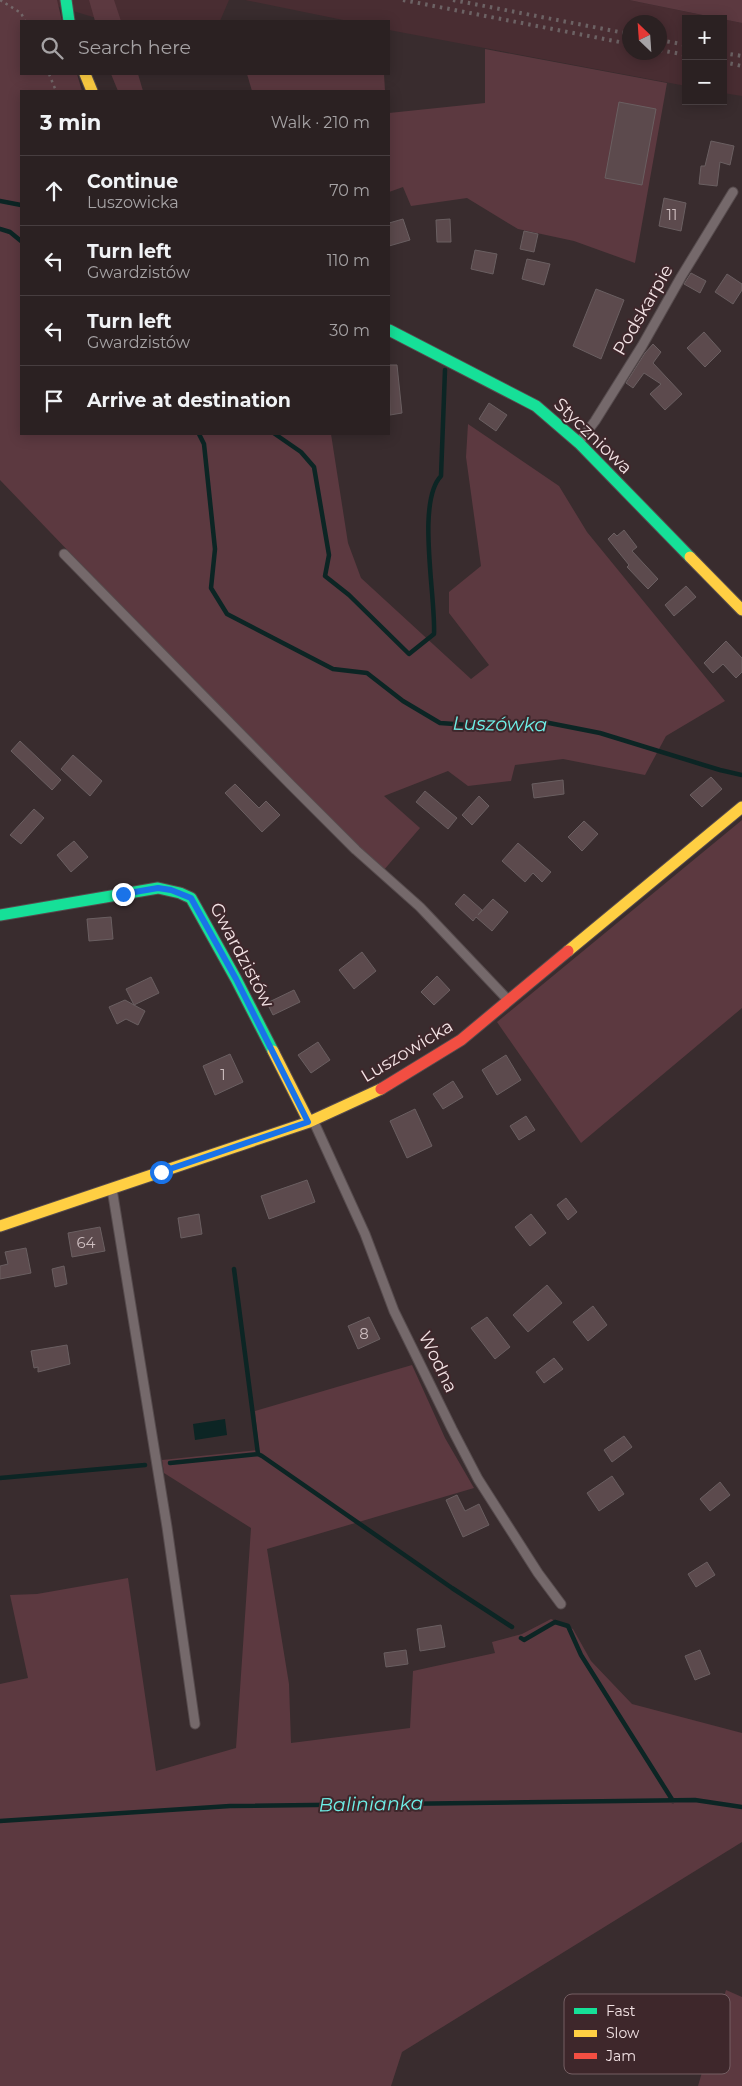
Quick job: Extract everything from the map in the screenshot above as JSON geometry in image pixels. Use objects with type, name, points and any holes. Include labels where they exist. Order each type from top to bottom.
[{"type":"street","points":[[66,0],[70,20]]},
{"type":"street","points":[[85,75],[92,90]]},
{"type":"street","name":"Styczniowa","points":[[390,331],[536,406],[578,443],[742,610]]},
{"type":"street","name":"Luszowicka","points":[[0,1226],[311,1121],[391,1085],[461,1040],[742,807]]},
{"type":"street","name":"Gwardzistów","points":[[0,915],[158,888],[171,890],[191,898],[311,1121]]},
{"type":"lane","name":"Podskarpie","points":[[578,443],[583,434],[595,421],[642,346],[680,277],[733,192]]},
{"type":"lane","points":[[64,554],[291,786],[356,850],[420,907],[508,1001]]},
{"type":"lane","name":"Wodna","points":[[311,1121],[364,1234],[394,1312],[452,1429],[478,1479],[561,1604]]},
{"type":"lane","points":[[112,1188],[167,1527],[194,1724]]},
{"type":"path","points":[[0,0],[21,13],[24,20]]},
{"type":"path","points":[[49,75],[56,90]]},
{"type":"shaded area","points":[[0,0],[57,0],[62,20],[20,20],[20,75],[77,75],[82,90],[20,90],[20,435],[331,435],[348,543],[361,578],[471,679],[489,665],[449,613],[449,592],[481,566],[466,457],[468,424],[559,486],[587,532],[725,701],[666,736],[645,775],[563,759],[515,765],[511,781],[468,786],[448,771],[384,796],[420,828],[383,871],[150,636],[0,480]]},
{"type":"shaded area","points":[[37,0],[229,0],[220,20],[103,20]]},
{"type":"shaded area","points":[[89,0],[114,0],[121,20],[95,20]]},
{"type":"shaded area","points":[[245,0],[629,0],[702,15],[682,15],[682,85],[390,30],[390,20],[343,20]]},
{"type":"shaded area","points":[[629,0],[742,0],[742,23],[727,20],[727,15],[703,15]]},
{"type":"shaded area","points":[[727,20],[742,23],[742,96],[727,94]]},
{"type":"shaded area","points":[[485,49],[667,83],[635,263],[574,241],[518,229],[467,198],[411,206],[403,187],[390,192],[390,113],[485,103]]},
{"type":"shaded area","points":[[111,75],[138,75],[143,90],[118,90]]},
{"type":"shaded area","points":[[247,75],[384,75],[385,90],[252,90]]},
{"type":"shaded area","points":[[742,820],[742,1008],[581,1143],[497,1022]]},
{"type":"shaded area","points":[[412,1365],[445,1438],[474,1488],[267,1549],[289,1684],[291,1743],[410,1728],[413,1671],[495,1653],[492,1642],[522,1634],[551,1619],[573,1629],[591,1661],[632,1704],[742,1733],[742,1842],[402,2052],[391,2086],[0,2086],[0,1684],[28,1678],[10,1595],[37,1594],[128,1578],[156,1771],[236,1748],[251,1528],[164,1473],[162,1460],[259,1450],[255,1411]]},
{"type":"shaded area","points":[[726,1990],[742,1997],[742,2086],[698,2086],[702,2074],[730,2074],[730,1994],[725,1994]]},
{"type":"water","points":[[225,1419],[227,1435],[195,1440],[193,1424]]},
{"type":"building","points":[[619,102],[656,109],[642,185],[605,178]]},
{"type":"building","points":[[711,141],[734,146],[730,165],[720,162],[717,186],[699,184],[701,166],[705,166]]},
{"type":"building","points":[[664,198],[686,203],[681,231],[659,226]]},
{"type":"building","points":[[403,219],[410,240],[390,246],[390,223]]},
{"type":"building","points":[[450,219],[451,242],[437,242],[436,220]]},
{"type":"building","points":[[524,231],[538,234],[534,252],[520,249]]},
{"type":"building","points":[[475,250],[497,254],[493,274],[471,269]]},
{"type":"building","points":[[527,259],[550,264],[544,285],[522,279]]},
{"type":"building","points":[[691,273],[706,281],[700,293],[684,284]]},
{"type":"building","points":[[727,274],[742,284],[742,290],[733,304],[715,292]]},
{"type":"building","points":[[596,289],[624,300],[601,359],[573,346]]},
{"type":"building","points":[[704,332],[721,351],[705,367],[687,348]]},
{"type":"building","points":[[653,344],[661,352],[653,363],[682,394],[665,410],[650,394],[661,384],[644,373],[633,388],[626,383]]},
{"type":"building","points":[[390,365],[397,365],[402,413],[390,415]]},
{"type":"building","points":[[489,403],[507,415],[496,431],[479,419]]},
{"type":"building","points":[[624,530],[637,547],[632,551],[658,579],[648,589],[627,567],[629,565],[608,539],[614,533],[617,536]]},
{"type":"building","points":[[686,586],[696,597],[674,616],[665,605]]},
{"type":"building","points":[[726,641],[742,658],[742,672],[736,678],[723,664],[713,673],[704,663]]},
{"type":"building","points":[[20,741],[61,780],[52,790],[11,751]]},
{"type":"building","points":[[73,755],[102,781],[90,796],[61,769]]},
{"type":"building","points":[[711,777],[722,789],[702,807],[690,795]]},
{"type":"building","points":[[563,780],[564,794],[534,798],[532,784]]},
{"type":"building","points":[[235,784],[259,808],[266,801],[280,815],[262,832],[225,793]]},
{"type":"building","points":[[425,791],[457,818],[448,829],[416,802]]},
{"type":"building","points":[[479,796],[489,806],[472,825],[462,815]]},
{"type":"building","points":[[34,809],[44,818],[21,844],[10,835]]},
{"type":"building","points":[[584,821],[598,834],[582,851],[568,837]]},
{"type":"building","points":[[74,841],[88,857],[71,872],[57,855]]},
{"type":"building","points":[[518,843],[551,872],[542,882],[533,873],[525,882],[502,861]]},
{"type":"building","points":[[464,894],[482,910],[478,915],[493,899],[508,912],[492,931],[476,917],[473,921],[455,904]]},
{"type":"building","points":[[111,917],[113,939],[89,941],[87,919]]},
{"type":"building","points":[[362,952],[376,971],[354,989],[339,970]]},
{"type":"building","points":[[437,976],[450,990],[434,1005],[421,992]]},
{"type":"building","points":[[151,977],[159,993],[134,1005],[126,989]]},
{"type":"building","points":[[294,990],[300,1002],[273,1015],[267,1003]]},
{"type":"building","points":[[125,1000],[145,1011],[138,1025],[126,1019],[117,1024],[109,1007]]},
{"type":"building","points":[[318,1042],[330,1060],[311,1073],[298,1055]]},
{"type":"building","points":[[230,1054],[243,1082],[215,1095],[203,1066]]},
{"type":"building","points":[[506,1055],[521,1080],[497,1095],[482,1070]]},
{"type":"building","points":[[453,1081],[463,1097],[443,1109],[433,1094]]},
{"type":"building","points":[[415,1109],[432,1146],[407,1158],[390,1121]]},
{"type":"building","points":[[526,1116],[535,1130],[519,1140],[510,1126]]},
{"type":"building","points":[[307,1180],[315,1202],[269,1219],[261,1196]]},
{"type":"building","points":[[566,1198],[577,1212],[568,1220],[557,1205]]},
{"type":"building","points":[[199,1214],[202,1234],[181,1238],[178,1218]]},
{"type":"building","points":[[531,1214],[546,1233],[530,1246],[515,1227]]},
{"type":"building","points":[[100,1227],[105,1251],[72,1257],[68,1233]]},
{"type":"building","points":[[26,1248],[31,1273],[0,1279],[0,1266],[8,1264],[5,1252]]},
{"type":"building","points":[[64,1266],[67,1284],[55,1287],[52,1269]]},
{"type":"building","points":[[547,1285],[562,1303],[528,1332],[513,1315]]},
{"type":"building","points":[[593,1306],[607,1325],[588,1341],[573,1322]]},
{"type":"building","points":[[369,1317],[380,1339],[358,1349],[348,1326]]},
{"type":"building","points":[[487,1317],[510,1347],[495,1359],[471,1328]]},
{"type":"building","points":[[67,1345],[70,1364],[38,1372],[38,1367],[34,1368],[31,1351]]},
{"type":"building","points":[[554,1358],[563,1369],[544,1383],[536,1372]]},
{"type":"building","points":[[624,1436],[632,1447],[612,1462],[604,1450]]},
{"type":"building","points":[[612,1476],[624,1494],[599,1511],[587,1493]]},
{"type":"building","points":[[720,1482],[730,1495],[710,1511],[700,1499]]},
{"type":"building","points":[[457,1495],[465,1511],[479,1504],[489,1525],[463,1537],[446,1500]]},
{"type":"building","points":[[707,1562],[715,1575],[696,1587],[688,1574]]},
{"type":"building","points":[[441,1625],[445,1647],[420,1651],[417,1629]]},
{"type":"building","points":[[406,1650],[408,1664],[386,1667],[384,1653]]},
{"type":"building","points":[[700,1650],[710,1674],[695,1680],[685,1656]]},
{"type":"waterway","points":[[0,201],[20,205]]},
{"type":"waterway","name":"Luszówka","points":[[0,229],[10,232],[20,240]]},
{"type":"waterway","points":[[276,435],[301,452],[314,467],[329,555],[325,576],[349,595],[409,654],[434,634],[428,528],[434,489],[441,476],[445,370]]},
{"type":"waterway","name":"Luszówka","points":[[200,435],[204,444],[215,549],[211,588],[227,614],[333,669],[367,673],[403,701],[440,723],[483,726],[544,722],[600,733],[742,775]]},
{"type":"waterway","points":[[234,1269],[258,1454]]},
{"type":"waterway","points":[[170,1463],[258,1454],[452,1588],[512,1627]]},
{"type":"waterway","points":[[0,1478],[145,1465]]},
{"type":"waterway","points":[[521,1638],[524,1640],[555,1622],[568,1626],[581,1655],[673,1801]]},
{"type":"waterway","name":"Balinianka","points":[[0,1821],[230,1806],[695,1800],[742,1807]]},
{"type":"railway","points":[[403,0],[622,42]]},
{"type":"railway","points":[[453,0],[622,32]]},
{"type":"railway","points":[[667,41],[682,44]]},
{"type":"railway","points":[[667,51],[682,54]]},
{"type":"railway","points":[[727,54],[742,56]]},
{"type":"railway","points":[[727,63],[742,66]]},
{"type":"traffic: fast","points":[[66,0],[69,20]]},
{"type":"traffic: fast","points":[[390,331],[536,406],[579,443],[690,557]]},
{"type":"traffic: fast","points":[[0,915],[158,888],[180,893],[191,898],[273,1051]]},
{"type":"traffic: slow","points":[[85,75],[92,90]]},
{"type":"traffic: slow","points":[[690,557],[742,610]]},
{"type":"traffic: slow","points":[[568,951],[742,807]]},
{"type":"traffic: slow","points":[[273,1051],[309,1122]]},
{"type":"traffic: slow","points":[[0,1226],[309,1122],[381,1089]]},
{"type":"traffic: jam","points":[[381,1089],[461,1040],[568,951]]},
{"type":"route","points":[[123,894],[158,888],[171,890],[191,898],[236,979],[308,1122],[161,1172]]}]
